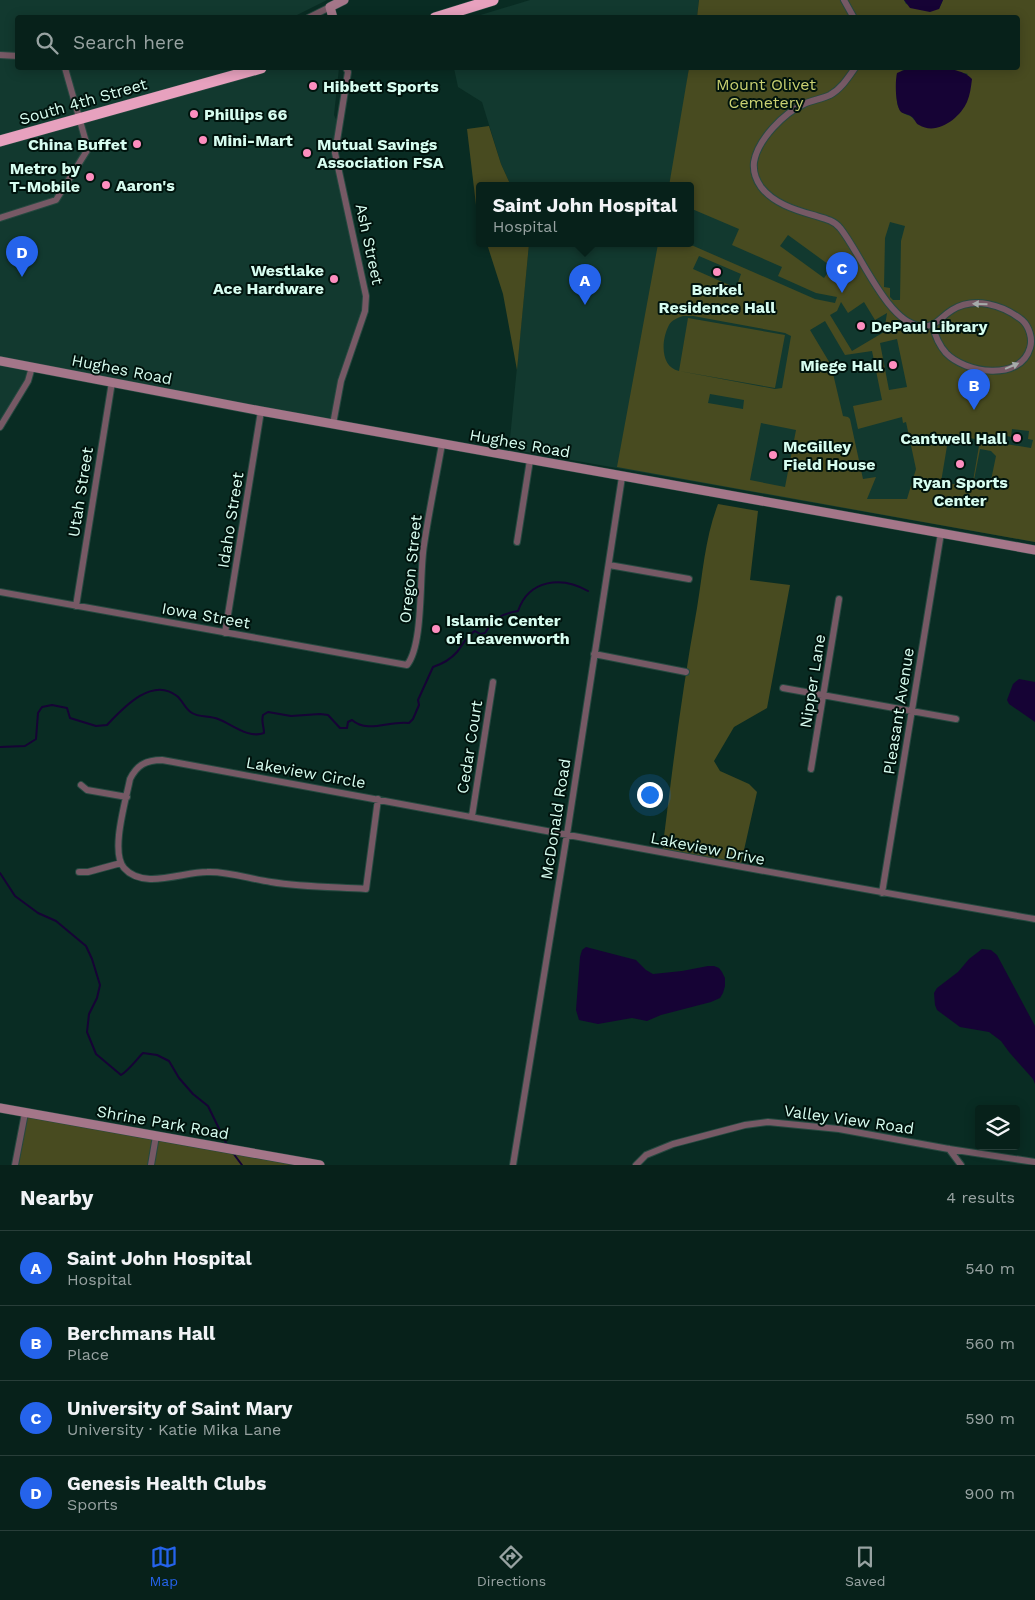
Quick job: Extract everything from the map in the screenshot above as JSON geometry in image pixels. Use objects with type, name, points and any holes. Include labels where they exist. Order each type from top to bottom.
[{"type":"highway","points":[[445,15],[493,0]]},
{"type":"highway","name":"South 4th Street","points":[[0,141],[254,70]]},
{"type":"street","points":[[315,15],[344,0]]},
{"type":"street","points":[[844,0],[852,15]]},
{"type":"street","points":[[330,8],[332,15]]},
{"type":"street","points":[[0,54],[15,56]]},
{"type":"street","points":[[0,218],[56,200],[88,149],[65,70]]},
{"type":"street","name":"Ash Street","points":[[333,424],[341,381],[365,311],[366,296],[335,153],[347,70]]},
{"type":"street","points":[[854,70],[843,84],[830,95],[804,104],[789,112],[774,126],[763,142],[754,161],[754,173],[767,195],[798,211],[828,220],[840,228],[885,297],[901,317],[918,326],[932,326],[953,309],[966,304],[977,303],[997,306],[1024,322],[1030,332],[1030,349],[1019,363],[1011,367],[1002,370],[984,371],[960,363],[946,352],[939,343],[932,326]]},
{"type":"street","name":"Hughes Road","points":[[0,361],[622,477],[1035,550]]},
{"type":"street","points":[[0,427],[28,381],[32,366]]},
{"type":"street","name":"Utah Street","points":[[76,606],[112,382]]},
{"type":"street","name":"Idaho Street","points":[[225,633],[261,411]]},
{"type":"street","name":"Oregon Street","points":[[407,665],[413,658],[420,609],[423,547],[442,444]]},
{"type":"street","points":[[517,542],[530,460]]},
{"type":"street","name":"McDonald Road","points":[[513,1165],[567,834],[622,477]]},
{"type":"street","name":"Pleasant Avenue","points":[[882,893],[941,533]]},
{"type":"street","points":[[609,565],[689,579]]},
{"type":"street","name":"Iowa Street","points":[[0,592],[407,665]]},
{"type":"street","name":"Nipper Lane","points":[[811,768],[839,598]]},
{"type":"street","points":[[594,654],[686,672]]},
{"type":"street","name":"Cedar Court","points":[[472,816],[493,682]]},
{"type":"street","points":[[783,688],[956,719]]},
{"type":"street","name":"Lakeview Circle","points":[[152,760],[162,760],[378,799],[366,889],[272,882],[210,872],[191,872],[152,880],[138,878],[124,869],[120,863],[118,842],[130,779],[134,770],[143,763],[152,760]]},
{"type":"street","points":[[81,785],[87,790],[127,798]]},
{"type":"street","name":"Lakeview Drive","points":[[378,799],[662,853],[1035,919]]},
{"type":"street","points":[[79,872],[88,872],[120,863]]},
{"type":"street","name":"Shrine Park Road","points":[[0,1108],[320,1165]]},
{"type":"street","points":[[15,1165],[25,1113]]},
{"type":"street","name":"Valley View Road","points":[[636,1165],[646,1155],[673,1144],[735,1127],[768,1122],[840,1129],[948,1149],[1035,1162]]},
{"type":"street","points":[[151,1165],[156,1136]]},
{"type":"street","points":[[948,1149],[962,1165]]},
{"type":"shaded area","points":[[0,0],[327,0],[297,15],[15,15],[15,70],[339,70],[334,115],[339,126],[335,153],[366,296],[365,311],[341,381],[333,424],[32,367],[28,381],[0,427]]},
{"type":"shaded area","points":[[530,0],[699,0],[697,15],[481,15]]},
{"type":"shaded area","points":[[817,0],[1035,0],[1035,542],[509,449],[529,247],[694,247],[694,182],[509,182],[501,164],[482,102],[458,87],[454,70],[689,70],[684,103],[828,70],[1020,70],[1020,15],[984,15]]},
{"type":"shaded area","points":[[904,0],[943,0],[939,9],[930,12],[910,8]]},
{"type":"shaded area","points":[[904,70],[959,71],[972,79],[968,99],[959,114],[947,124],[940,127],[926,128],[919,125],[911,116],[901,112],[899,109],[896,87],[897,73]]},
{"type":"shaded area","points":[[1019,679],[1035,682],[1035,722],[1009,704],[1007,700],[1013,684]]},
{"type":"shaded area","points":[[586,947],[636,960],[653,974],[714,966],[719,968],[725,978],[723,993],[720,998],[711,1002],[661,1015],[647,1021],[632,1018],[598,1024],[579,1020],[576,1010],[580,957],[582,950]]},
{"type":"shaded area","points":[[982,949],[991,950],[997,955],[1035,1026],[1035,1084],[1033,1079],[1001,1041],[989,1032],[960,1027],[937,1010],[935,1005],[934,993],[937,988],[958,972],[969,959]]},
{"type":"green space","name":"Mount Olivet Cemetery","points":[[699,0],[904,0],[906,4],[939,9],[943,0],[1035,0],[1035,542],[617,467],[657,247],[694,246],[815,299],[835,303],[837,297],[816,293],[778,276],[782,267],[732,245],[739,229],[694,210],[694,182],[670,182],[689,70],[904,70],[901,71],[899,80],[897,102],[901,111],[914,120],[968,74],[951,70],[1020,70],[1020,15],[697,15]],"holes":[[[890,222],[905,226],[901,241],[900,300],[893,300],[890,297],[890,288],[884,287],[885,238]],[[788,235],[832,267],[824,278],[780,246]],[[699,256],[741,274],[736,288],[693,269]],[[841,302],[848,313],[864,302],[875,320],[887,313],[884,332],[852,351],[830,315],[837,311]],[[683,316],[693,316],[785,333],[791,336],[782,388],[775,389],[679,371],[668,364],[664,352],[666,331],[670,323]],[[825,321],[845,355],[872,351],[882,400],[853,406],[858,429],[902,417],[903,423],[906,422],[916,469],[907,499],[867,499],[876,477],[863,479],[850,419],[843,416],[831,365],[810,330]],[[897,339],[907,387],[889,390],[880,343]],[[710,394],[744,400],[743,409],[708,403]],[[761,423],[796,430],[785,487],[750,480]],[[1012,429],[1029,431],[1028,439],[1033,440],[1031,448],[1006,444],[1007,436],[1011,437]],[[950,434],[980,440],[972,487],[941,482],[947,446],[942,440]],[[980,449],[991,451],[996,456],[990,485],[974,480]]]},
{"type":"green space","points":[[489,126],[501,164],[509,182],[476,182],[476,205],[467,129]]},
{"type":"green space","points":[[488,247],[529,247],[517,370],[503,294]]},
{"type":"green space","points":[[688,318],[785,335],[775,388],[679,371]]},
{"type":"green space","points":[[718,504],[758,511],[750,580],[790,585],[767,708],[734,727],[714,761],[720,771],[749,784],[757,792],[740,868],[662,853],[682,700],[705,555]]},
{"type":"green space","points":[[25,1113],[320,1165],[15,1165]]},
{"type":"waterway","points":[[0,747],[25,746],[36,739],[38,713],[42,707],[52,705],[67,708],[70,718],[96,726],[107,725],[130,703],[148,692],[158,690],[167,691],[177,696],[195,714],[218,719],[246,733],[252,734],[264,733],[262,717],[268,712],[291,716],[328,715],[340,728],[347,728],[348,722],[352,720],[365,726],[409,723],[413,719],[419,705],[418,700],[433,667],[452,657],[472,633],[475,631],[480,634],[485,633],[498,618],[518,611],[523,600],[530,592],[547,583],[568,583],[588,591]]},
{"type":"waterway","points":[[0,873],[15,896],[38,913],[56,921],[86,946],[100,985],[97,998],[89,1014],[87,1032],[96,1054],[121,1075],[143,1053],[157,1055],[169,1061],[179,1078],[193,1094],[208,1106],[227,1145]]},
{"type":"waterway","points":[[233,1153],[242,1165]]},
{"type":"place","name":"Hibbett Sports","points":[[313,86]]},
{"type":"place","name":"Phillips 66","points":[[194,114]]},
{"type":"place","name":"Mini-Mart","points":[[203,140]]},
{"type":"place","name":"China Buffet","points":[[137,144]]},
{"type":"place","name":"Mutual Savings Association FSA","points":[[307,153]]},
{"type":"place","name":"Metro by T-Mobile","points":[[90,177]]},
{"type":"place","name":"Aaron's","points":[[106,185]]},
{"type":"place","name":"Berkel Residence Hall","points":[[717,272]]},
{"type":"place","name":"Genesis Health Clubs","points":[[22,277]]},
{"type":"place","name":"Westlake Ace Hardware","points":[[334,279]]},
{"type":"place","name":"University of Saint Mary","points":[[842,293]]},
{"type":"place","name":"Saint John Hospital","points":[[585,305]]},
{"type":"place","name":"DePaul Library","points":[[861,326]]},
{"type":"place","name":"Miege Hall","points":[[893,365]]},
{"type":"place","name":"Berchmans Hall","points":[[974,410]]},
{"type":"place","name":"Cantwell Hall","points":[[1017,438]]},
{"type":"place","name":"McGilley Field House","points":[[773,455]]},
{"type":"place","name":"Ryan Sports Center","points":[[960,464]]},
{"type":"place","name":"Islamic Center of Leavenworth","points":[[436,629]]}]
